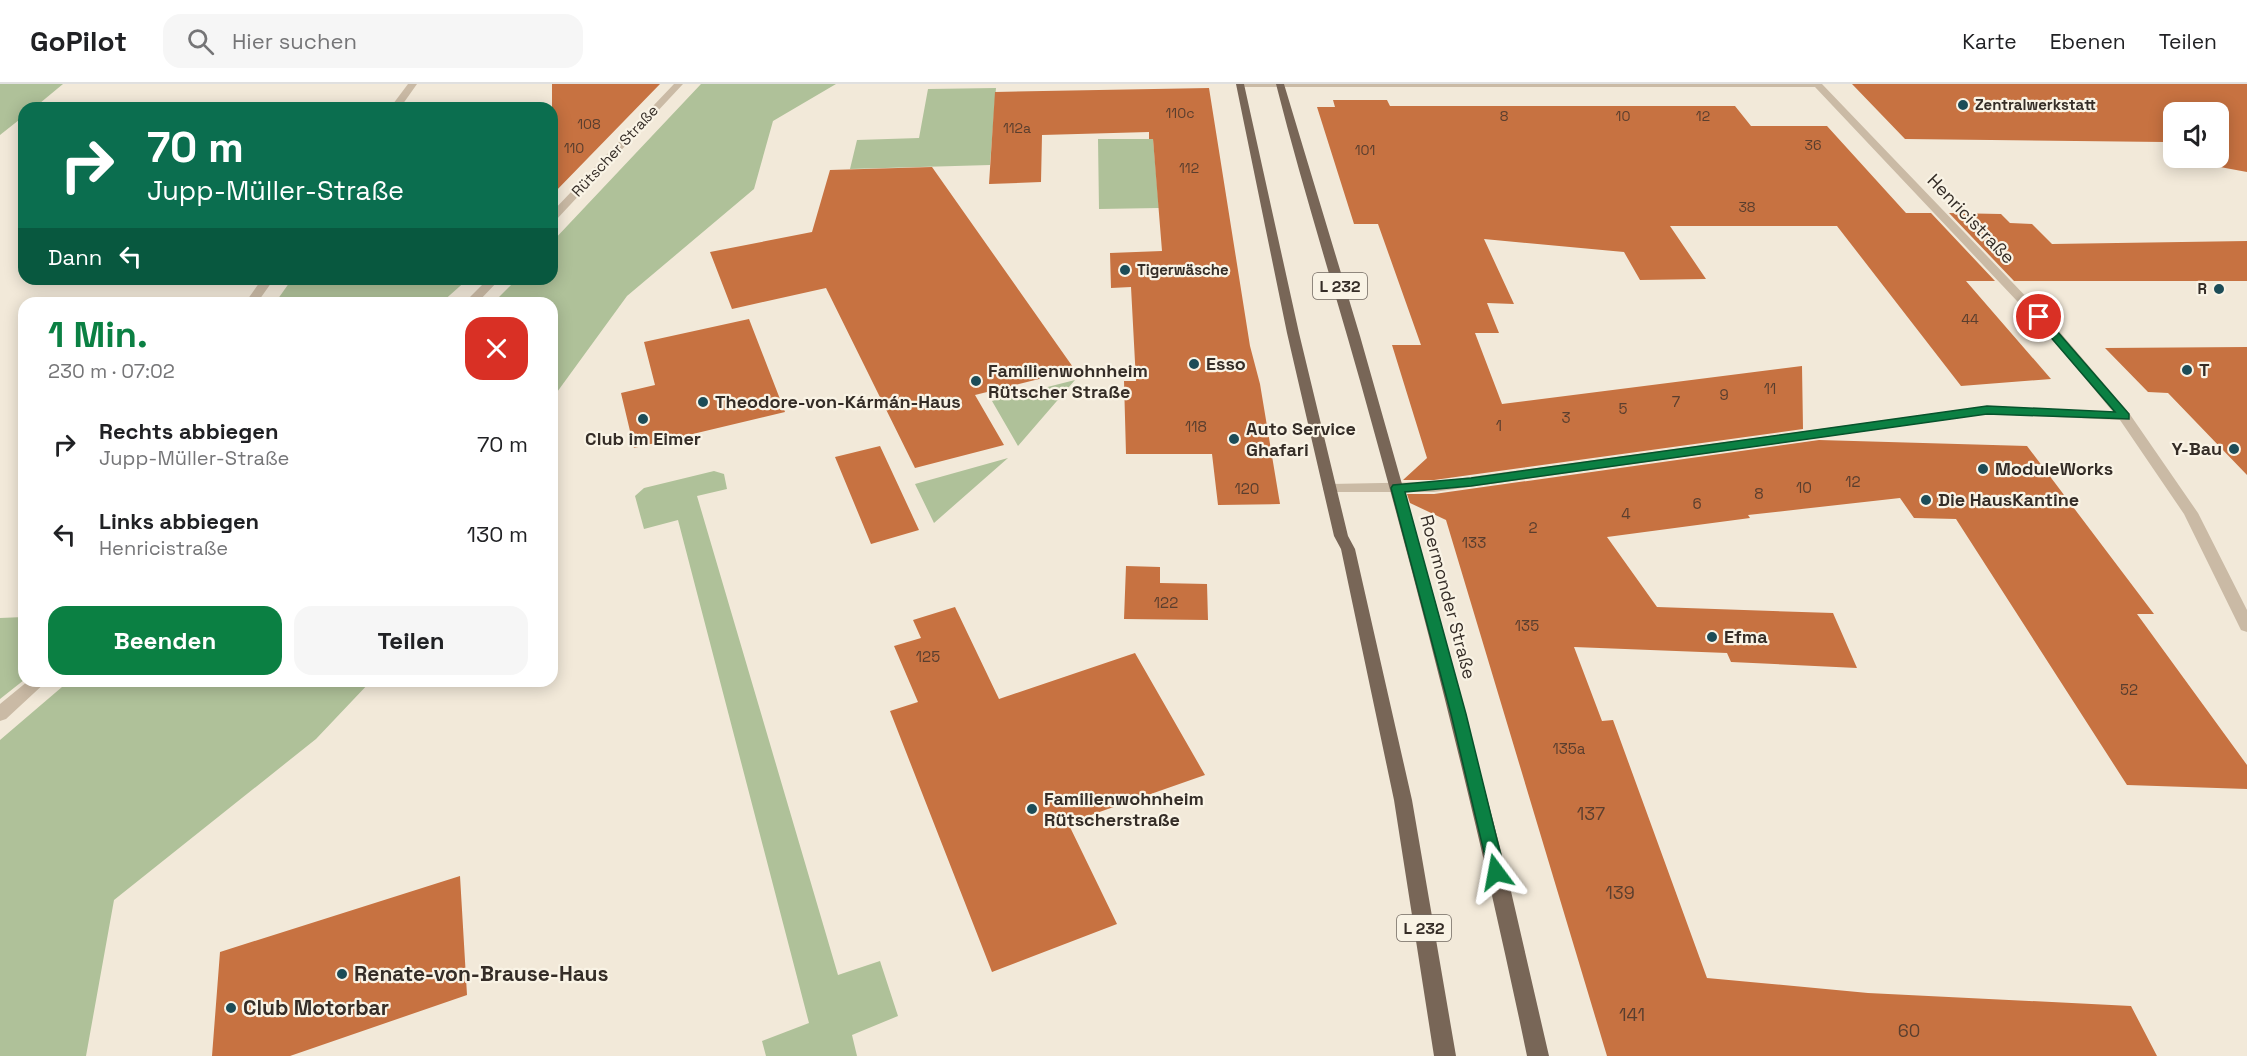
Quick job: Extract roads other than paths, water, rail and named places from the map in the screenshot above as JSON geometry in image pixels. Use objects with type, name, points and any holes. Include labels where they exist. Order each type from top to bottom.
[{"type":"main road","name":"L 232","points":[[1240,84],[1293,333],[1341,536],[1347,549],[1403,800],[1444,1056]]},
{"type":"main road","name":"Roermonder Straße","points":[[1280,84],[1397,488],[1464,737],[1538,1056]]},
{"type":"street","points":[[400,102],[413,84]]},
{"type":"street","name":"Rütscher Straße","points":[[558,212],[679,84]]},
{"type":"street","points":[[1240,84],[1817,84]]},
{"type":"street","name":"Henricistraße","points":[[1817,84],[2055,334],[2124,416],[2191,513],[2247,626]]},
{"type":"street","points":[[476,297],[488,285]]},
{"type":"street","points":[[1330,489],[1397,488],[1471,482],[1987,410],[2124,416]]},
{"type":"street","points":[[0,714],[32,687]]},
{"type":"place","name":"Zentralwerkstatt","points":[[1963,105]]},
{"type":"place","name":"Tigerwäsche","points":[[1125,270]]},
{"type":"place","name":"R","points":[[2219,289]]},
{"type":"place","name":"Esso","points":[[1194,364]]},
{"type":"place","name":"T","points":[[2187,370]]},
{"type":"place","name":"Familienwohnheim Rütscher Straße","points":[[976,381]]},
{"type":"place","name":"Theodore-von-Kármán-Haus","points":[[703,402]]},
{"type":"place","name":"Club im Eimer","points":[[643,419]]},
{"type":"place","name":"Auto Service Ghafari","points":[[1234,439]]},
{"type":"place","name":"Y-Bau","points":[[2234,449]]},
{"type":"place","name":"ModuleWorks","points":[[1983,469]]},
{"type":"place","name":"Die HausKantine","points":[[1926,500]]},
{"type":"place","name":"Efma","points":[[1712,637]]},
{"type":"place","name":"Familienwohnheim Rütscherstraße","points":[[1032,809]]},
{"type":"place","name":"Renate-von-Brause-Haus","points":[[342,974]]},
{"type":"place","name":"Club Motorbar","points":[[231,1008]]}]
